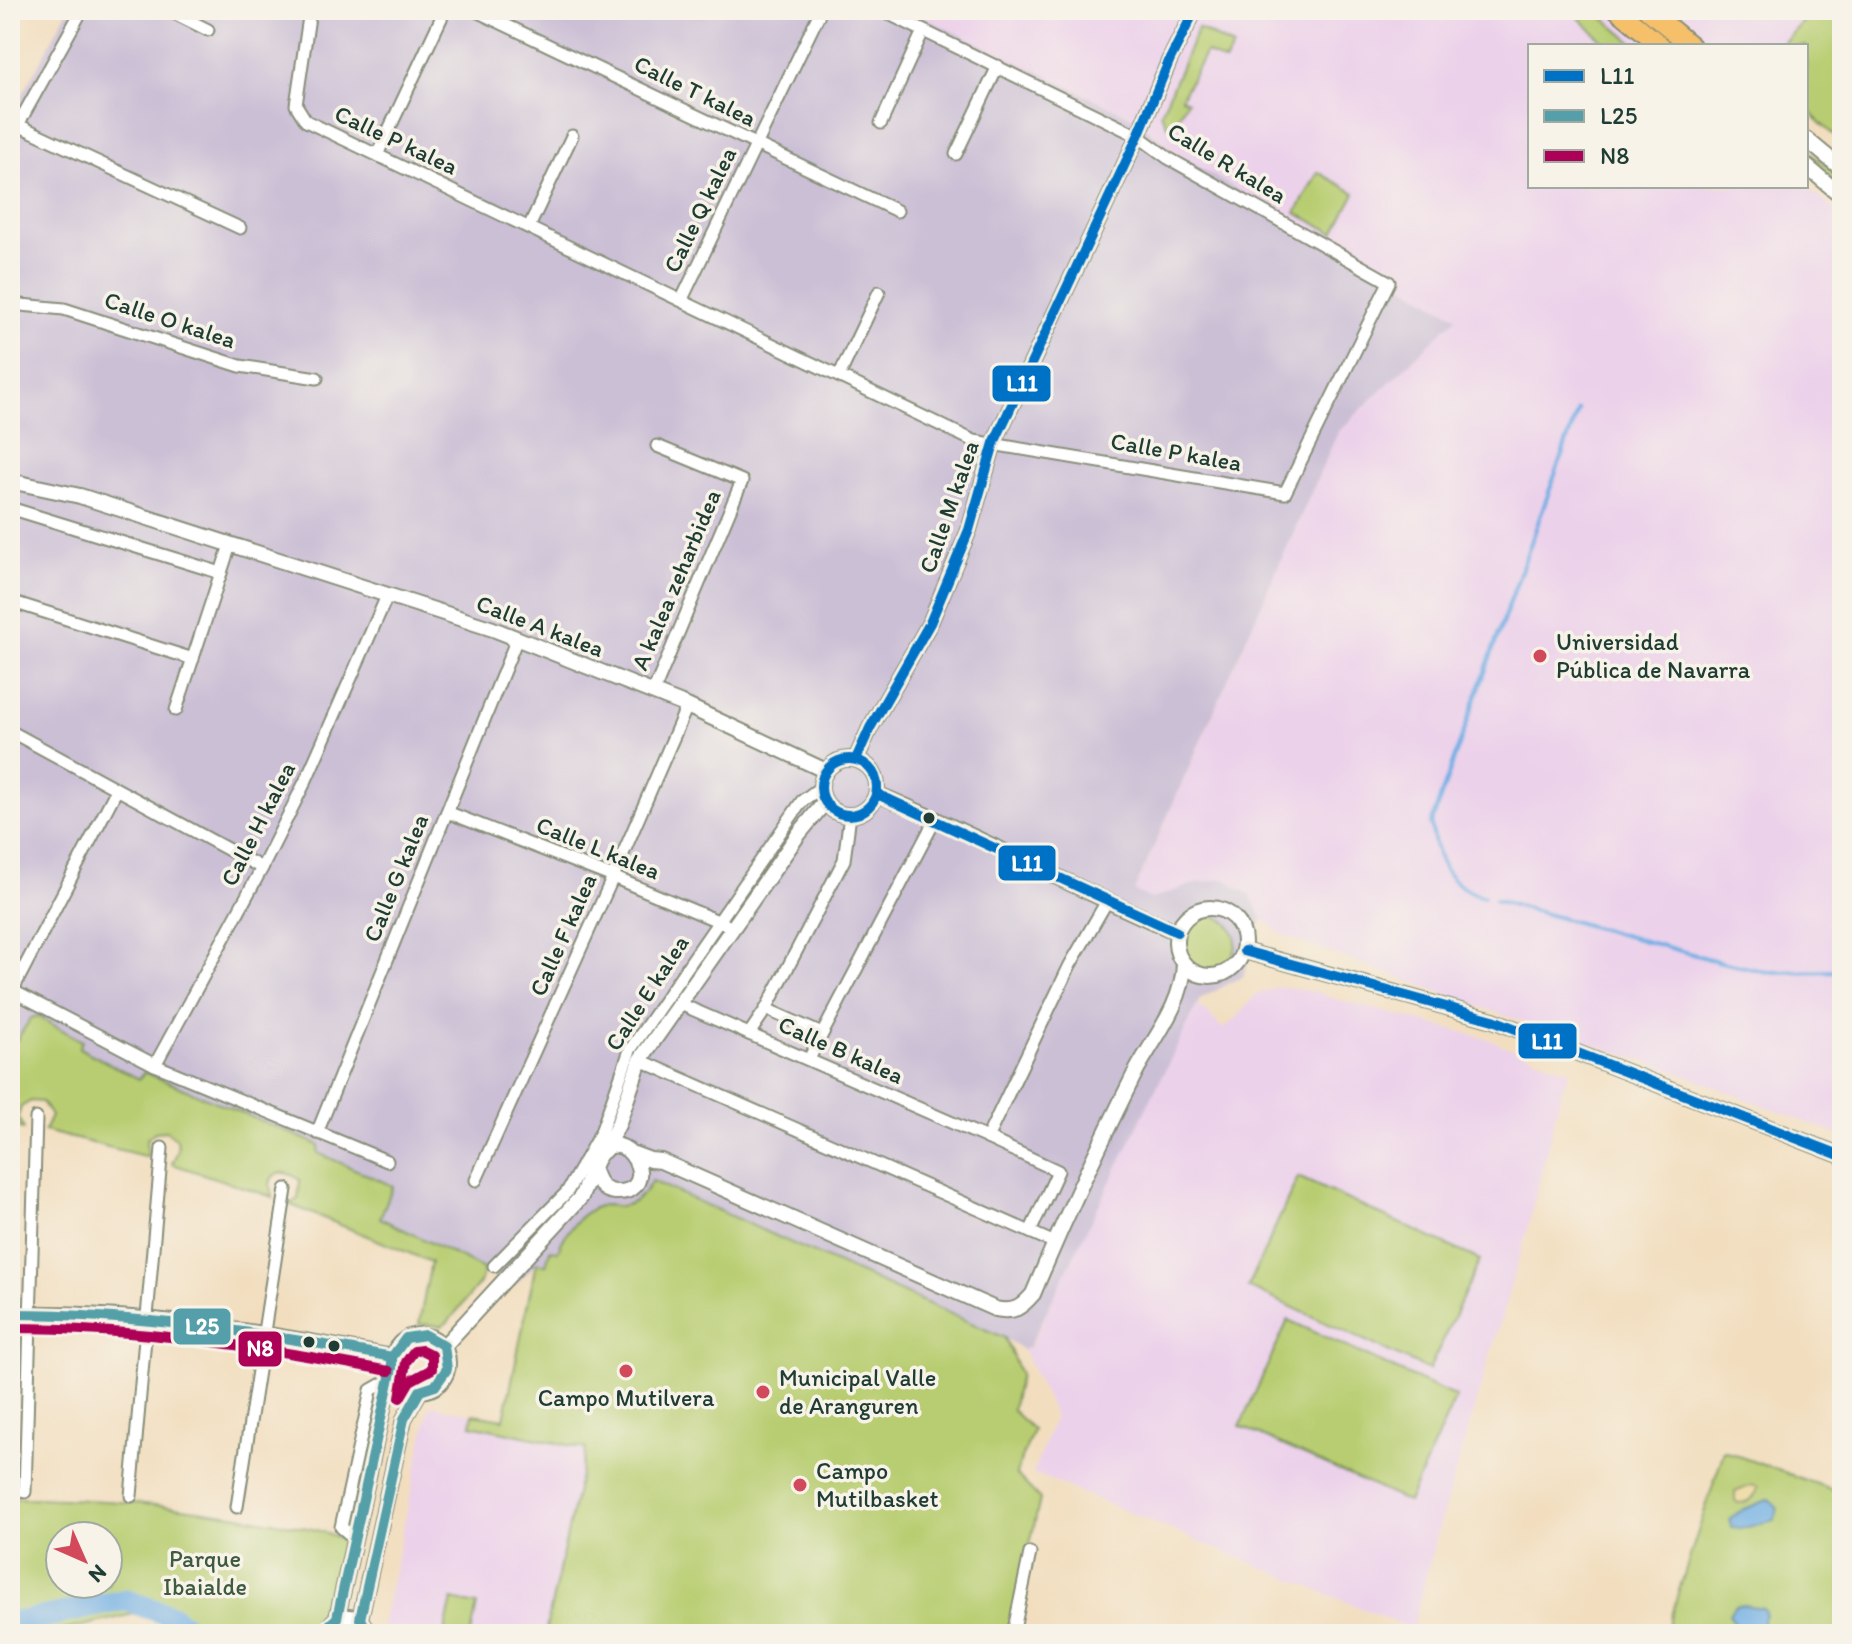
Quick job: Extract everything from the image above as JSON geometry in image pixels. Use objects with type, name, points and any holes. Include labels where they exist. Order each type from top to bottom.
[{"type":"highway","points":[[1618,10],[1659,44]]},
{"type":"highway","points":[[1648,10],[1689,44]]},
{"type":"street","points":[[10,139],[82,10]]},
{"type":"street","points":[[168,10],[208,30]]},
{"type":"street","name":"Calle P kalea","points":[[310,10],[296,105],[306,121],[974,441],[1285,493],[1389,282]]},
{"type":"street","points":[[377,155],[445,10]]},
{"type":"street","name":"Calle T kalea","points":[[474,10],[897,211]]},
{"type":"street","name":"Calle Q kalea","points":[[682,299],[821,10]]},
{"type":"street","name":"Calle R kalea","points":[[881,10],[1138,136],[1168,158],[1389,282]]},
{"type":"street","name":"Calle M kalea","points":[[856,759],[870,728],[930,623],[969,530],[994,443],[1195,10]]},
{"type":"street","points":[[881,123],[923,31]]},
{"type":"street","points":[[956,154],[998,66]]},
{"type":"street","points":[[18,125],[240,228]]},
{"type":"street","points":[[529,227],[572,136]]},
{"type":"street","points":[[1808,141],[1842,169]]},
{"type":"street","points":[[1808,168],[1842,196]]},
{"type":"street","points":[[839,376],[879,292]]},
{"type":"street","name":"Calle O kalea","points":[[10,304],[64,309],[240,366],[317,378]]},
{"type":"street","name":"A kalea zeharbidea","points":[[653,693],[742,481],[657,446]]},
{"type":"street","name":"Calle A kalea","points":[[10,481],[80,496],[493,629],[516,641],[687,706],[826,771]]},
{"type":"street","points":[[10,508],[221,573]]},
{"type":"street","points":[[176,710],[230,545]]},
{"type":"street","name":"Calle H kalea","points":[[155,1065],[306,780],[387,596]]},
{"type":"street","points":[[10,601],[193,659]]},
{"type":"street","name":"Calle G kalea","points":[[317,1133],[516,641]]},
{"type":"street","name":"Calle F kalea","points":[[476,1180],[687,706]]},
{"type":"street","points":[[10,731],[262,868]]},
{"type":"street","points":[[444,1346],[581,1197],[597,1159],[618,1125],[640,1060],[726,925],[798,835],[823,794],[826,771],[839,761],[856,759],[871,769],[878,785],[871,805],[862,812],[850,815],[832,809],[823,794]]},
{"type":"street","points":[[116,791],[11,993],[155,1065],[387,1161]]},
{"type":"street","points":[[877,794],[936,818],[1177,932]]},
{"type":"street","name":"Calle L kalea","points":[[447,812],[726,925]]},
{"type":"street","points":[[749,1034],[766,1009],[844,860],[850,815]]},
{"type":"street","points":[[809,1059],[936,818]]},
{"type":"street","points":[[987,1138],[1070,965],[1107,901]]},
{"type":"street","points":[[1209,908],[1225,911],[1236,918],[1244,934],[1244,951],[1236,966],[1223,975],[1207,977],[1194,973],[1184,964],[1176,948],[1177,932],[1188,916],[1209,908]]},
{"type":"street","name":"Calle E kalea","points":[[494,1266],[567,1192],[601,1132],[630,1050],[726,925]]},
{"type":"street","points":[[1244,951],[1493,1020],[1842,1156]]},
{"type":"street","points":[[604,1151],[615,1147],[661,1161],[995,1309],[1008,1312],[1020,1308],[1033,1294],[1135,1073],[1177,999],[1183,983],[1184,964]]},
{"type":"street","points":[[1177,999],[1207,977]]},
{"type":"street","name":"Calle B kalea","points":[[678,1003],[1058,1171],[1030,1232]]},
{"type":"street","points":[[766,1009],[822,1034]]},
{"type":"street","name":"Calle E kalea","points":[[640,1060],[1055,1243]]},
{"type":"street","points":[[25,1492],[36,1118]]},
{"type":"street","points":[[618,1125],[639,1165],[639,1175]]},
{"type":"street","points":[[131,1496],[162,1148]]},
{"type":"street","points":[[594,1171],[599,1184],[618,1192],[627,1190],[639,1175],[654,1167],[681,1170]]},
{"type":"street","points":[[237,1507],[286,1189]]},
{"type":"street","points":[[581,1197],[606,1189]]},
{"type":"street","points":[[10,1314],[148,1320],[263,1335],[391,1368],[405,1387],[420,1391],[432,1389],[444,1379],[449,1365],[444,1346],[425,1335],[412,1335],[402,1341],[391,1368],[337,1618]]},
{"type":"street","points":[[360,1619],[404,1419],[420,1391]]},
{"type":"street","points":[[1013,1634],[1030,1553]]},
{"type":"street","points":[[326,1634],[328,1626],[337,1618],[348,1615],[360,1619],[369,1634]]},
{"type":"shaded area","points":[[68,10],[908,10],[1134,118],[1176,154],[1457,317],[1338,432],[1134,891],[1151,899],[1197,883],[1224,879],[1250,895],[1262,918],[1243,976],[1200,999],[1029,1347],[1023,1350],[1005,1338],[646,1191],[633,1203],[608,1205],[546,1265],[536,1264],[513,1287],[484,1269],[380,1218],[392,1186],[317,1152],[319,1144],[144,1073],[139,1080],[78,1047],[82,1041],[30,1018],[10,1050],[10,118]]},
{"type":"shaded area","name":"Universidad Pública de Navarra","points":[[908,10],[1814,10],[1782,44],[1528,44],[1528,188],[1808,188],[1842,216],[1842,1136],[1677,1072],[1506,1016],[1282,935],[1262,918],[1250,895],[1169,893],[1151,899],[1134,892],[1338,432],[1422,351],[1134,118]]},
{"type":"shaded area","points":[[1280,986],[1320,993],[1484,1038],[1570,1071],[1562,1088],[1527,1231],[1412,1629],[1033,1473],[1055,1416],[1023,1350],[1030,1347],[1193,1003],[1205,1010],[1223,1029],[1255,995]]},
{"type":"shaded area","points":[[430,1405],[473,1414],[471,1425],[586,1449],[545,1634],[380,1634]]},
{"type":"green space","points":[[1571,10],[1594,10],[1635,44],[1606,44]]},
{"type":"green space","points":[[1814,10],[1842,10],[1842,150],[1837,138],[1808,108],[1808,44],[1782,44]]},
{"type":"green space","points":[[1198,28],[1233,47],[1225,62],[1206,52],[1181,98],[1187,101],[1175,123],[1168,126],[1161,113]]},
{"type":"green space","points":[[1808,151],[1842,179],[1842,187],[1808,159]]},
{"type":"green space","points":[[1318,172],[1355,193],[1334,233],[1296,213]]},
{"type":"green space","points":[[1209,916],[1228,924],[1236,943],[1228,962],[1209,970],[1190,962],[1182,943],[1190,924]]},
{"type":"green space","points":[[37,1016],[82,1041],[79,1048],[139,1079],[144,1072],[319,1145],[318,1153],[393,1186],[380,1218],[484,1269],[480,1283],[448,1322],[442,1326],[419,1324],[431,1262],[289,1204],[298,1199],[300,1180],[287,1173],[272,1177],[273,1197],[172,1164],[178,1150],[177,1139],[166,1131],[155,1132],[146,1140],[148,1157],[44,1131],[51,1116],[42,1102],[31,1101],[21,1107],[18,1117],[24,1129],[10,1126],[10,1050],[31,1018]]},
{"type":"green space","points":[[1298,1177],[1480,1260],[1429,1370],[1248,1287]]},
{"type":"green space","name":"Municipal Valle de Aranguren","points":[[652,1181],[1005,1338],[1020,1374],[1012,1410],[1033,1430],[1016,1474],[1040,1499],[1010,1634],[545,1634],[586,1449],[471,1425],[473,1414],[504,1419],[536,1263],[546,1265],[550,1250],[558,1251],[569,1231],[586,1213],[601,1205],[618,1206],[634,1202]]},
{"type":"green space","points":[[1288,1320],[1456,1397],[1408,1502],[1240,1426]]},
{"type":"green space","points":[[1724,1451],[1842,1493],[1842,1634],[1665,1634]]},
{"type":"green space","name":"Parque Ibaialde","points":[[10,1498],[107,1501],[203,1511],[310,1528],[349,1544],[333,1613],[320,1634],[172,1634],[170,1623],[154,1613],[134,1614],[48,1634],[10,1634]]},
{"type":"green space","points":[[452,1600],[477,1605],[471,1634],[444,1634]]},
{"type":"sand","points":[[1752,1485],[1758,1487],[1754,1497],[1738,1503],[1735,1492]]},
{"type":"water","points":[[1770,1499],[1778,1509],[1774,1520],[1740,1529],[1731,1527],[1729,1519],[1744,1509]]},
{"type":"water","points":[[1735,1606],[1763,1608],[1766,1615],[1758,1634],[1741,1634],[1729,1614]]},
{"type":"waterway","points":[[1484,897],[1460,886],[1445,870],[1436,849],[1431,824],[1578,410]]},
{"type":"waterway","points":[[1495,900],[1768,972],[1842,971]]},
{"type":"waterway","points":[[10,1622],[125,1600],[172,1616],[196,1634]]},
{"type":"transit line","name":"L11","points":[[856,759],[870,728],[930,623],[969,530],[994,443],[1195,10]]},
{"type":"transit line","name":"L11","points":[[849,759],[869,767],[877,787],[869,807],[849,815],[829,807],[821,787],[829,767],[849,759]]},
{"type":"transit line","name":"L11","points":[[877,794],[1177,932]]},
{"type":"transit line","name":"L11","points":[[1244,951],[1493,1020],[1842,1156]]},
{"type":"transit line","name":"L25","points":[[10,1314],[106,1317],[202,1326],[392,1357]]},
{"type":"transit line","name":"N8","points":[[10,1328],[106,1331],[200,1340],[389,1371]]},
{"type":"transit line","name":"L25","points":[[326,1634],[328,1626],[337,1618],[392,1357],[406,1338],[425,1335],[444,1346],[447,1369],[435,1386],[420,1391],[404,1419],[360,1619],[369,1634]]},
{"type":"transit line","name":"N8","points":[[422,1350],[432,1355],[432,1369],[410,1381],[400,1398],[406,1362],[414,1351],[422,1350]]},
{"type":"place","name":"Universidad Pública de Navarra","points":[[1540,656]]},
{"type":"place","name":"Campo Mutilvera","points":[[626,1371]]},
{"type":"place","name":"Municipal Valle de Aranguren","points":[[763,1392]]},
{"type":"place","name":"Campo Mutilbasket","points":[[800,1485]]}]
